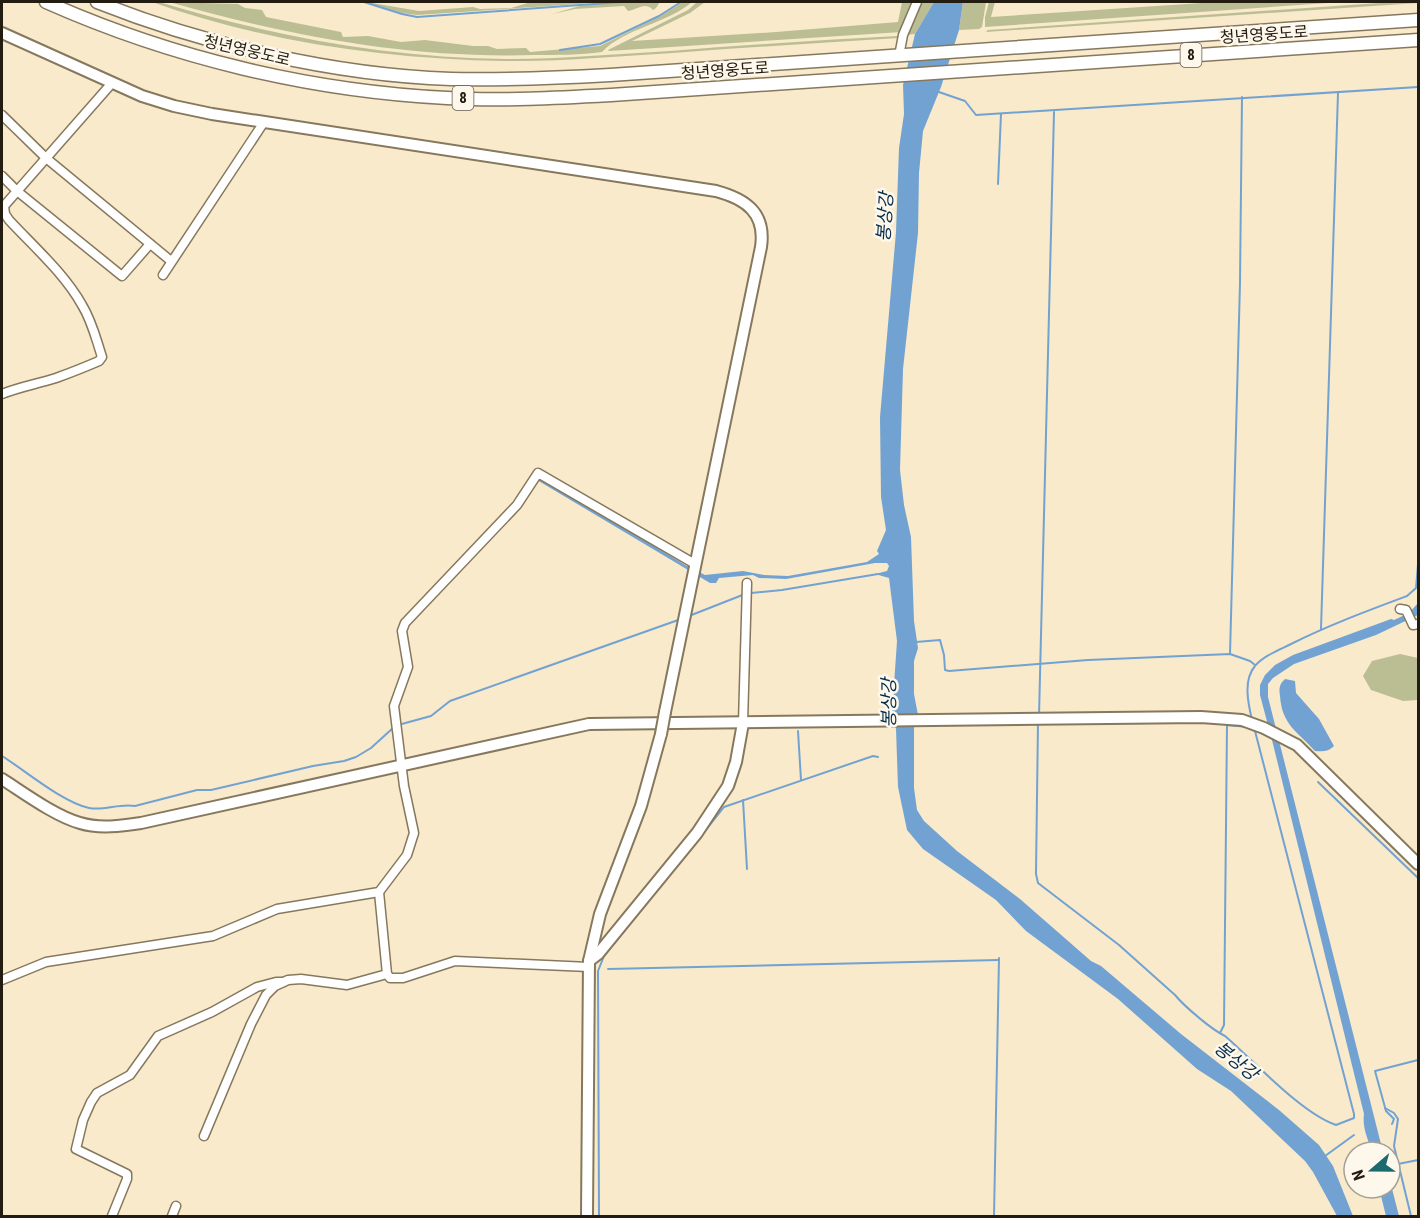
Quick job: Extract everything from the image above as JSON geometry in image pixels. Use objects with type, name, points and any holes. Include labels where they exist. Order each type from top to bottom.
[{"type":"highway","name":"청년영웅도로","points":[[46,2],[167,48],[278,76],[390,93],[448,98],[555,98],[1419,40]]},
{"type":"highway","name":"청년영웅도로","points":[[97,2],[173,29],[282,57],[359,69],[449,79],[599,76],[1419,20]]},
{"type":"main road","points":[[2,33],[142,96],[174,106],[264,122],[716,191],[733,196],[753,210],[762,228],[761,247],[660,734],[641,806],[600,914],[589,964],[587,1216]]},
{"type":"main road","points":[[2,779],[74,821],[87,825],[108,826],[141,823],[589,724],[1201,717],[1242,720],[1284,737],[1297,745],[1419,864]]},
{"type":"main road","points":[[589,964],[697,833],[728,786],[736,762],[736,723]]},
{"type":"street","points":[[899,56],[903,35],[917,2]]},
{"type":"street","points":[[2,394],[57,378],[99,361],[102,357],[91,323],[72,289],[3,215],[4,206],[112,83]]},
{"type":"street","points":[[2,115],[46,158],[171,261]]},
{"type":"street","points":[[163,274],[264,122]]},
{"type":"street","points":[[2,176],[17,191],[122,276],[150,244]]},
{"type":"street","points":[[589,964],[468,960],[443,964],[395,979],[390,978],[387,974],[379,892],[407,855],[414,833],[394,706],[408,667],[402,631],[405,623],[517,505],[538,473],[695,566]]},
{"type":"street","points":[[736,723],[747,583]]},
{"type":"street","points":[[1403,609],[1414,622]]},
{"type":"street","points":[[2,980],[45,962],[213,936],[277,909],[379,892]]},
{"type":"street","points":[[112,1216],[127,1174],[76,1149],[83,1120],[97,1093],[130,1075],[158,1036],[198,1019],[257,987],[301,979],[347,985],[387,974]]},
{"type":"street","points":[[204,1136],[251,1023],[266,995],[283,982]]},
{"type":"street","points":[[172,1216],[176,1206]]},
{"type":"green space","points":[[152,2],[287,35],[331,43],[463,58],[569,57],[840,39],[897,36],[899,38],[568,60],[460,60],[371,52],[282,38],[194,16]]},
{"type":"green space","points":[[169,2],[238,4],[245,8],[262,10],[266,17],[341,32],[343,37],[368,36],[401,42],[425,40],[488,46],[497,49],[526,48],[530,52],[600,46],[659,17],[683,2],[692,2],[671,15],[622,37],[602,52],[568,55],[488,55],[395,49],[350,43],[259,25]]},
{"type":"green space","points":[[366,2],[419,11],[473,7],[480,9],[511,8],[531,2],[607,2],[417,15]]},
{"type":"green space","points":[[660,2],[653,10],[644,6],[628,11],[624,6],[575,9],[552,14],[583,5]]},
{"type":"green space","points":[[697,2],[705,2],[690,13],[632,41],[898,22],[902,2],[915,2],[902,32],[608,50],[688,10]]},
{"type":"green space","points":[[918,2],[934,2],[915,34],[906,35]]},
{"type":"green space","points":[[963,2],[986,2],[982,27],[959,30]]},
{"type":"green space","points":[[989,2],[995,2],[991,17],[1217,2],[1343,2],[985,27]]},
{"type":"green space","points":[[1393,2],[1418,3],[986,32],[988,30]]},
{"type":"green space","points":[[1400,654],[1418,658],[1418,700],[1403,701],[1371,690],[1363,676],[1372,661]]},
{"type":"water","points":[[934,2],[963,2],[959,30],[941,87],[923,131],[919,173],[918,233],[903,369],[900,470],[911,537],[914,621],[918,648],[914,661],[914,694],[918,715],[914,727],[914,788],[917,810],[924,821],[957,851],[1020,899],[1091,961],[1101,966],[1319,1145],[1333,1166],[1342,1188],[1342,1200],[1347,1200],[1353,1216],[1337,1216],[1305,1161],[1231,1091],[1197,1069],[1118,999],[1026,931],[996,900],[923,849],[907,830],[898,787],[896,729],[892,714],[897,641],[889,578],[875,574],[887,571],[889,566],[887,563],[875,563],[786,579],[759,578],[753,575],[719,578],[716,583],[710,583],[537,480],[539,476],[705,575],[743,571],[788,576],[867,562],[879,554],[877,551],[886,530],[881,497],[880,417],[896,232],[899,148],[904,114],[903,85],[915,34]]},
{"type":"water","points":[[1418,603],[1416,616],[1376,635],[1294,664],[1268,684],[1268,697],[1380,1140],[1368,1140],[1364,1114],[1260,695],[1260,685],[1265,675],[1275,665],[1293,655],[1409,613]]},
{"type":"water","points":[[1285,679],[1295,681],[1296,693],[1319,719],[1334,746],[1332,748],[1326,751],[1315,751],[1287,721],[1281,706],[1280,691]]},
{"type":"water","points":[[1382,1200],[1395,1200],[1399,1216],[1386,1216]]},
{"type":"waterway","points":[[364,2],[417,17],[621,2]]},
{"type":"waterway","points":[[560,50],[600,44],[659,16],[681,2]]},
{"type":"waterway","points":[[936,91],[965,101],[976,115],[1418,87]]},
{"type":"waterway","points":[[1321,629],[1338,93]]},
{"type":"waterway","points":[[1230,654],[1240,283],[1242,97]]},
{"type":"waterway","points":[[1039,716],[1054,112]]},
{"type":"waterway","points":[[998,184],[1001,114]]},
{"type":"waterway","points":[[1252,720],[1248,685],[1251,672],[1258,662],[1320,631],[1407,596],[1416,588],[1418,564]]},
{"type":"waterway","points":[[751,593],[878,574]]},
{"type":"waterway","points":[[689,616],[745,594]]},
{"type":"waterway","points":[[398,725],[431,716],[450,701],[681,619]]},
{"type":"waterway","points":[[916,642],[940,640],[945,670],[949,671],[1088,660],[1230,654],[1255,665]]},
{"type":"waterway","name":"봉상강","points":[[1038,722],[1036,874],[1038,883],[1119,945],[1191,1011],[1213,1029],[1225,1036],[1293,1098],[1322,1119],[1336,1125],[1354,1118],[1354,1114],[1255,731],[1248,727],[1227,725],[1224,1025],[1220,1033]]},
{"type":"waterway","points":[[2,756],[78,805],[100,809],[124,805],[135,806],[197,790],[211,790],[344,761],[371,748],[393,728]]},
{"type":"waterway","points":[[798,731],[801,780]]},
{"type":"waterway","points":[[702,835],[724,807],[873,756],[878,757]]},
{"type":"waterway","points":[[1318,782],[1418,878]]},
{"type":"waterway","points":[[743,800],[747,869]]},
{"type":"waterway","points":[[599,1216],[598,971],[604,956],[696,842]]},
{"type":"waterway","points":[[994,1216],[999,958]]},
{"type":"waterway","points":[[608,969],[998,960]]},
{"type":"waterway","points":[[1392,1124],[1394,1119],[1386,1111],[1375,1071],[1418,1060]]},
{"type":"waterway","points":[[1385,1108],[1394,1113],[1398,1119],[1394,1146],[1411,1216]]},
{"type":"waterway","points":[[1325,1156],[1354,1135]]},
{"type":"waterway","points":[[1402,1163],[1418,1160]]}]
